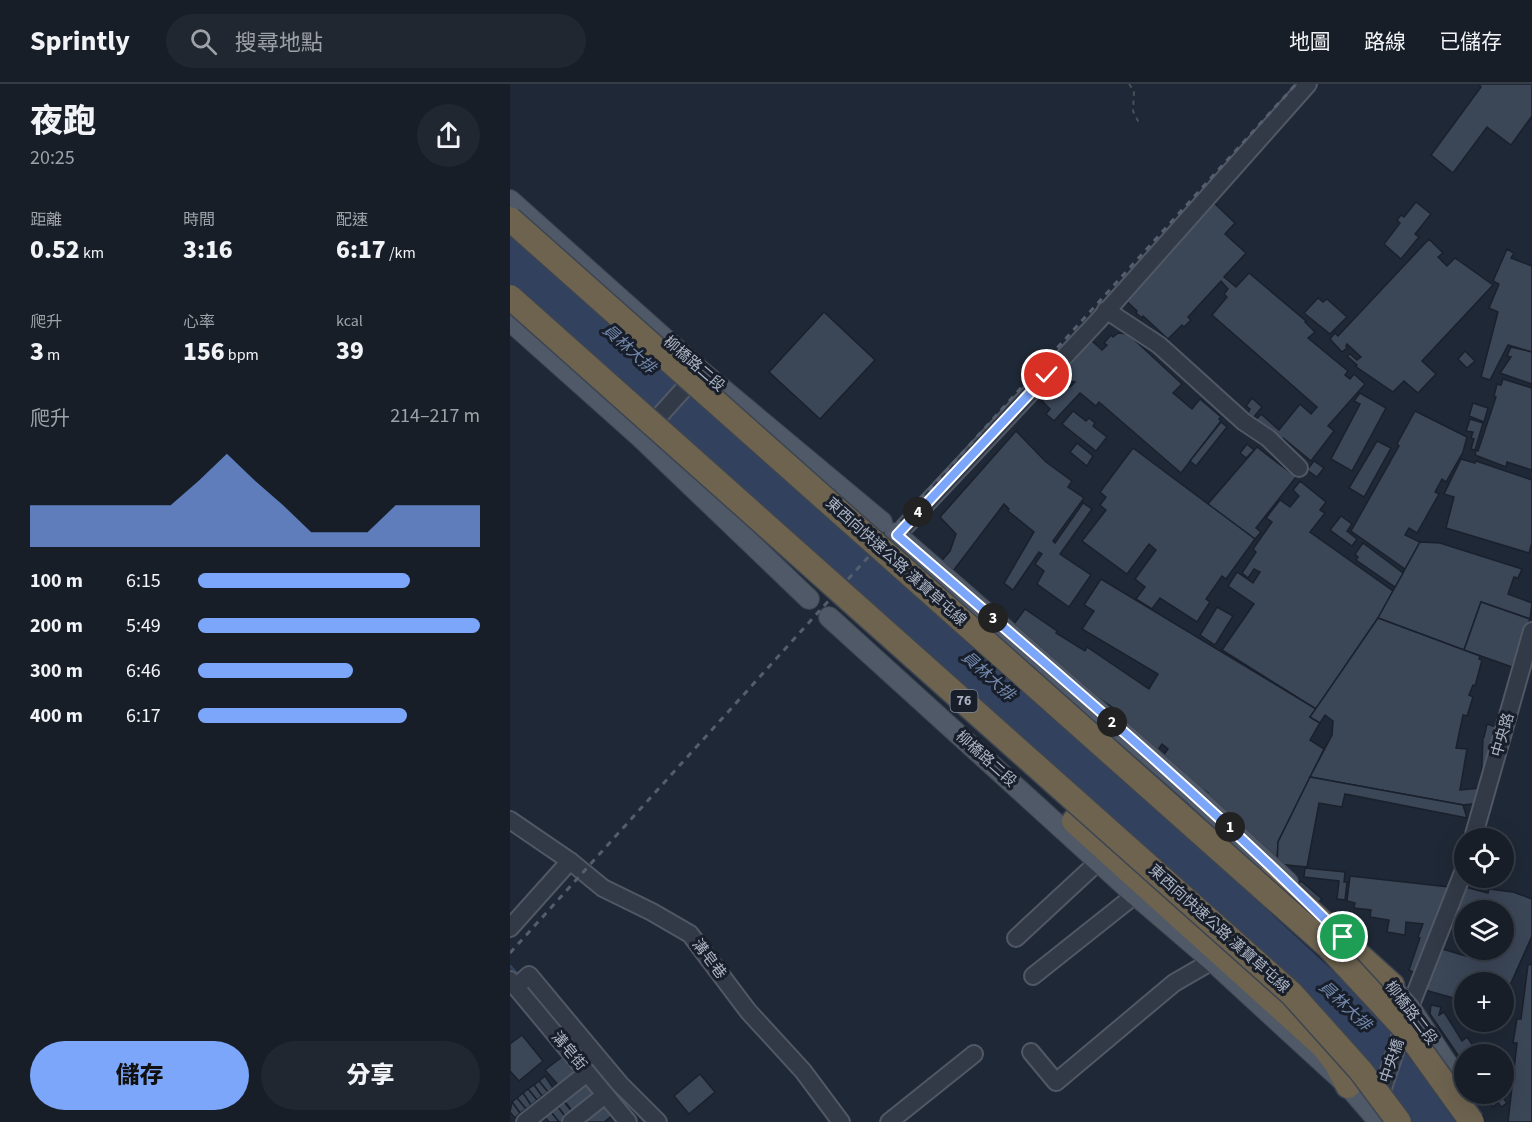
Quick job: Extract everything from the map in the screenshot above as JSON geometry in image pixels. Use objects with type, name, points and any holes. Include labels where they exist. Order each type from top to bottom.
[{"type":"highway","name":"東西向快速公路 漢寶草屯線","points":[[510,219],[696,380],[1329,947],[1405,1029],[1472,1122]]},
{"type":"highway","name":"東西向快速公路 漢寶草屯線","points":[[510,297],[1292,994],[1361,1071],[1399,1122]]},
{"type":"highway","points":[[696,380],[744,412],[1392,985]]},
{"type":"highway","points":[[693,459],[725,497],[1074,821],[1324,1047],[1336,1063],[1348,1086]]},
{"type":"main road","name":"柳橋路二段","points":[[510,200],[696,380],[892,530],[1192,793],[1295,888],[1392,985],[1410,1007],[1454,1074]]},
{"type":"main road","points":[[510,321],[640,438],[809,599]]},
{"type":"main road","name":"柳橋路二段","points":[[829,617],[1348,1086],[1373,1120]]},
{"type":"main road","points":[[1473,1104],[1485,1122]]},
{"type":"street","points":[[892,530],[1106,310],[1308,84]]},
{"type":"street","points":[[1106,310],[1158,345],[1244,422],[1268,438],[1299,468]]},
{"type":"street","points":[[640,438],[654,420],[696,380]]},
{"type":"street","name":"中央路","points":[[1476,828],[1532,631]]},
{"type":"street","name":"溝皂巷","points":[[510,820],[570,861],[603,888],[690,934],[748,1011],[802,1071],[841,1122]]},
{"type":"street","points":[[510,928],[570,861]]},
{"type":"street","points":[[1016,938],[1099,861]]},
{"type":"street","points":[[1410,1007],[1457,888]]},
{"type":"street","points":[[1033,976],[1135,895]]},
{"type":"street","points":[[1031,1052],[1056,1082],[1174,983],[1212,961]]},
{"type":"street","points":[[513,984],[529,975],[620,1084],[658,1122]]},
{"type":"street","name":"溝皂街","points":[[513,984],[628,1122]]},
{"type":"street","name":"中央橋","points":[[1373,1120],[1410,1007]]},
{"type":"street","points":[[573,1056],[587,1044]]},
{"type":"street","points":[[890,1122],[974,1054]]},
{"type":"street","points":[[525,1122],[587,1073]]},
{"type":"street","points":[[571,1122],[605,1095]]},
{"type":"path","points":[[1129,84],[1134,91],[1133,111],[1139,123]]},
{"type":"water","name":"員林大排","points":[[510,229],[1022,684],[1370,1005],[1457,1122],[1410,1122],[510,289]]},
{"type":"building","points":[[1479,84],[1532,84],[1532,116],[1511,145],[1487,127],[1453,173],[1431,155],[1481,87]]},
{"type":"building","points":[[1211,200],[1235,223],[1225,234],[1246,253],[1224,277],[1236,287],[1249,273],[1306,321],[1315,332],[1308,338],[1348,371],[1345,375],[1350,379],[1354,374],[1365,384],[1328,426],[1334,431],[1311,461],[1283,438],[1280,441],[1255,421],[1261,414],[1279,430],[1300,404],[1311,414],[1317,407],[1212,315],[1227,297],[1224,294],[1228,289],[1221,281],[1188,317],[1191,320],[1184,327],[1182,325],[1168,339],[1143,316],[1142,318],[1136,313],[1137,311],[1122,297]]},
{"type":"building","points":[[1416,202],[1431,214],[1415,234],[1419,237],[1401,259],[1384,244],[1400,223],[1397,220],[1401,215],[1404,217]]},
{"type":"building","points":[[1429,239],[1443,253],[1438,257],[1447,266],[1455,258],[1493,285],[1422,361],[1436,374],[1418,393],[1404,381],[1393,392],[1355,366],[1357,365],[1347,356],[1350,354],[1357,360],[1361,357],[1347,344],[1347,348],[1342,352],[1330,339],[1335,333],[1338,336]]},
{"type":"building","points":[[1507,249],[1514,253],[1511,258],[1532,266],[1532,352],[1508,345],[1490,380],[1481,377],[1498,312],[1489,308],[1499,284],[1493,281]]},
{"type":"building","points":[[1318,298],[1323,302],[1327,299],[1347,317],[1330,334],[1304,313]]},
{"type":"building","points":[[824,312],[875,360],[820,419],[769,372]]},
{"type":"building","points":[[1118,333],[1128,334],[1182,384],[1173,393],[1192,409],[1200,399],[1221,417],[1219,419],[1221,421],[1181,473],[1099,402],[1096,406],[1080,393],[1054,421],[1046,414],[1050,409],[1042,401],[1061,380],[1070,387],[1075,382],[1068,383],[1059,376],[1091,340],[1102,350],[1107,345],[1104,343],[1111,335],[1113,337]]},
{"type":"building","points":[[1511,347],[1532,352],[1532,384],[1500,373],[1511,357],[1507,356]]},
{"type":"building","points":[[1465,351],[1475,361],[1467,368],[1458,359]]},
{"type":"building","points":[[1503,379],[1532,388],[1532,470],[1507,462],[1506,467],[1475,455],[1496,397],[1494,396],[1497,384],[1501,385]]},
{"type":"building","points":[[1360,393],[1386,408],[1352,471],[1331,459],[1360,404],[1354,401]]},
{"type":"building","points":[[1252,398],[1262,407],[1253,418],[1248,413],[1250,409],[1246,406]]},
{"type":"building","points":[[1473,403],[1488,408],[1484,422],[1469,416]]},
{"type":"building","points":[[1073,411],[1086,421],[1089,418],[1095,423],[1093,426],[1107,437],[1096,451],[1062,424]]},
{"type":"building","points":[[1415,411],[1467,437],[1463,452],[1446,482],[1442,479],[1435,492],[1439,494],[1417,533],[1409,528],[1405,535],[1420,542],[1405,569],[1351,531],[1399,446],[1397,444]]},
{"type":"building","points":[[1470,419],[1483,423],[1475,450],[1471,449],[1474,439],[1471,438],[1473,432],[1466,431]]},
{"type":"building","points":[[1221,422],[1227,427],[1196,466],[1190,461]]},
{"type":"building","points":[[1016,431],[1046,462],[1072,481],[1068,487],[1084,498],[1053,541],[1055,543],[1083,503],[1092,509],[1060,554],[1091,575],[1069,607],[1037,584],[1044,571],[1035,564],[1042,554],[1039,552],[1013,590],[1004,583],[1034,532],[1008,511],[1009,509],[1004,504],[950,575],[938,565],[950,551],[956,534],[940,517]]},
{"type":"building","points":[[1377,441],[1391,448],[1364,497],[1349,488]]},
{"type":"building","points":[[1077,443],[1093,456],[1087,466],[1070,452]]},
{"type":"building","points":[[1247,444],[1254,450],[1246,458],[1240,453]]},
{"type":"building","points":[[1257,447],[1296,477],[1256,528],[1261,532],[1255,539],[1207,505]]},
{"type":"building","points":[[1133,448],[1255,539],[1226,579],[1222,576],[1206,599],[1210,602],[1197,622],[1160,598],[1152,609],[1136,599],[1145,587],[1135,579],[1156,550],[1149,544],[1127,574],[1082,541],[1106,510],[1100,505],[1106,497],[1100,492]]},
{"type":"building","points":[[1461,459],[1475,463],[1476,461],[1532,480],[1532,543],[1529,553],[1446,528],[1454,497],[1444,494]]},
{"type":"building","points":[[1314,461],[1324,468],[1317,477],[1307,470]]},
{"type":"building","points":[[1300,481],[1326,502],[1320,510],[1325,513],[1310,532],[1393,591],[1378,618],[1316,709],[1222,650],[1254,604],[1228,586],[1237,572],[1253,583],[1260,572],[1254,569],[1248,578],[1242,573],[1256,552],[1253,549],[1272,522],[1266,518],[1280,500],[1290,507],[1299,496],[1293,490]]},
{"type":"building","points":[[1341,516],[1352,524],[1347,531],[1357,539],[1352,546],[1330,530]]},
{"type":"building","points":[[1420,542],[1440,543],[1522,569],[1518,578],[1514,577],[1508,594],[1532,603],[1530,619],[1481,602],[1464,650],[1378,618]]},
{"type":"building","points":[[1363,543],[1403,573],[1395,587],[1356,560],[1358,557],[1355,554]]},
{"type":"building","points":[[1101,579],[1316,709],[1310,717],[1320,723],[1310,740],[1324,749],[1278,842],[1277,864],[1204,799],[1208,793],[1160,760],[1168,749],[1162,744],[1158,750],[1121,724],[1112,716],[1115,709],[1066,677],[1011,628],[1025,609],[1057,631],[1056,633],[1085,651],[1087,647],[1149,689],[1158,674],[1082,629],[1094,611],[1084,605]]},
{"type":"building","points":[[1481,602],[1530,619],[1512,667],[1464,650]]},
{"type":"building","points":[[1217,607],[1233,616],[1215,645],[1200,635]]},
{"type":"building","points":[[1378,618],[1480,656],[1479,659],[1482,660],[1475,686],[1473,685],[1469,695],[1473,697],[1467,716],[1463,715],[1456,748],[1467,749],[1460,790],[1481,788],[1483,737],[1487,724],[1496,727],[1489,802],[1463,805],[1310,777],[1332,735],[1333,721],[1325,715],[1320,723],[1310,717]]},
{"type":"building","points":[[1310,777],[1463,805],[1467,818],[1345,794],[1342,807],[1319,803],[1307,867],[1277,864],[1278,842]]},
{"type":"building","points":[[1305,868],[1345,872],[1344,882],[1347,882],[1345,900],[1337,899],[1339,881],[1304,877]]},
{"type":"building","points":[[1350,876],[1449,887],[1415,973],[1409,970],[1423,924],[1406,922],[1405,935],[1387,932],[1389,920],[1370,917],[1371,910],[1354,908],[1355,903],[1347,901]]},
{"type":"building","points":[[1301,881],[1322,899],[1318,902],[1298,884]]},
{"type":"building","points":[[1465,888],[1488,893],[1489,889],[1513,892],[1532,899],[1532,936],[1514,976],[1514,972],[1454,972],[1454,998],[1425,990],[1439,948],[1454,952],[1454,960],[1514,960],[1514,900],[1460,900]]},
{"type":"building","points":[[1532,964],[1532,1122],[1508,1122],[1510,1104],[1514,1104],[1517,1043],[1513,1043],[1517,1019],[1521,1019],[1528,965]]},
{"type":"building","points":[[1431,1005],[1441,1007],[1439,1015],[1444,1012],[1454,1032],[1456,1032],[1462,1041],[1467,1037],[1472,1044],[1454,1044],[1454,1049],[1430,1014]]},
{"type":"building","points":[[522,1035],[543,1061],[519,1081],[510,1073],[510,1044]]},
{"type":"building","points":[[562,1057],[577,1075],[561,1088],[545,1070]]},
{"type":"building","points":[[700,1074],[715,1092],[689,1114],[674,1096]]},
{"type":"building","points":[[545,1076],[553,1088],[548,1092],[539,1081]]},
{"type":"building","points":[[539,1081],[548,1092],[542,1096],[534,1085]]},
{"type":"building","points":[[584,1082],[597,1095],[573,1112],[562,1098]]},
{"type":"building","points":[[534,1085],[542,1096],[537,1100],[528,1089]]},
{"type":"building","points":[[528,1089],[537,1100],[531,1105],[523,1093]]},
{"type":"building","points":[[523,1093],[531,1105],[526,1109],[517,1098]]},
{"type":"building","points":[[517,1098],[526,1109],[520,1113],[512,1102]]},
{"type":"building","points":[[512,1102],[520,1113],[515,1118],[510,1112]]},
{"type":"building","points":[[564,1102],[574,1114],[567,1119],[558,1107]]},
{"type":"building","points":[[602,1103],[614,1114],[604,1122],[580,1122]]},
{"type":"building","points":[[558,1107],[567,1119],[564,1122],[559,1122],[551,1112]]},
{"type":"building","points":[[551,1112],[559,1122],[549,1122],[545,1117]]},
{"type":"waterway","points":[[510,966],[519,976]]},
{"type":"waterway","points":[[527,986],[540,1001]]},
{"type":"waterway","points":[[635,1110],[645,1122]]},
{"type":"railway","points":[[510,953],[1296,84]]},
{"type":"route","points":[[1047,375],[897,535],[1192,793],[1295,888],[1343,937]]}]
